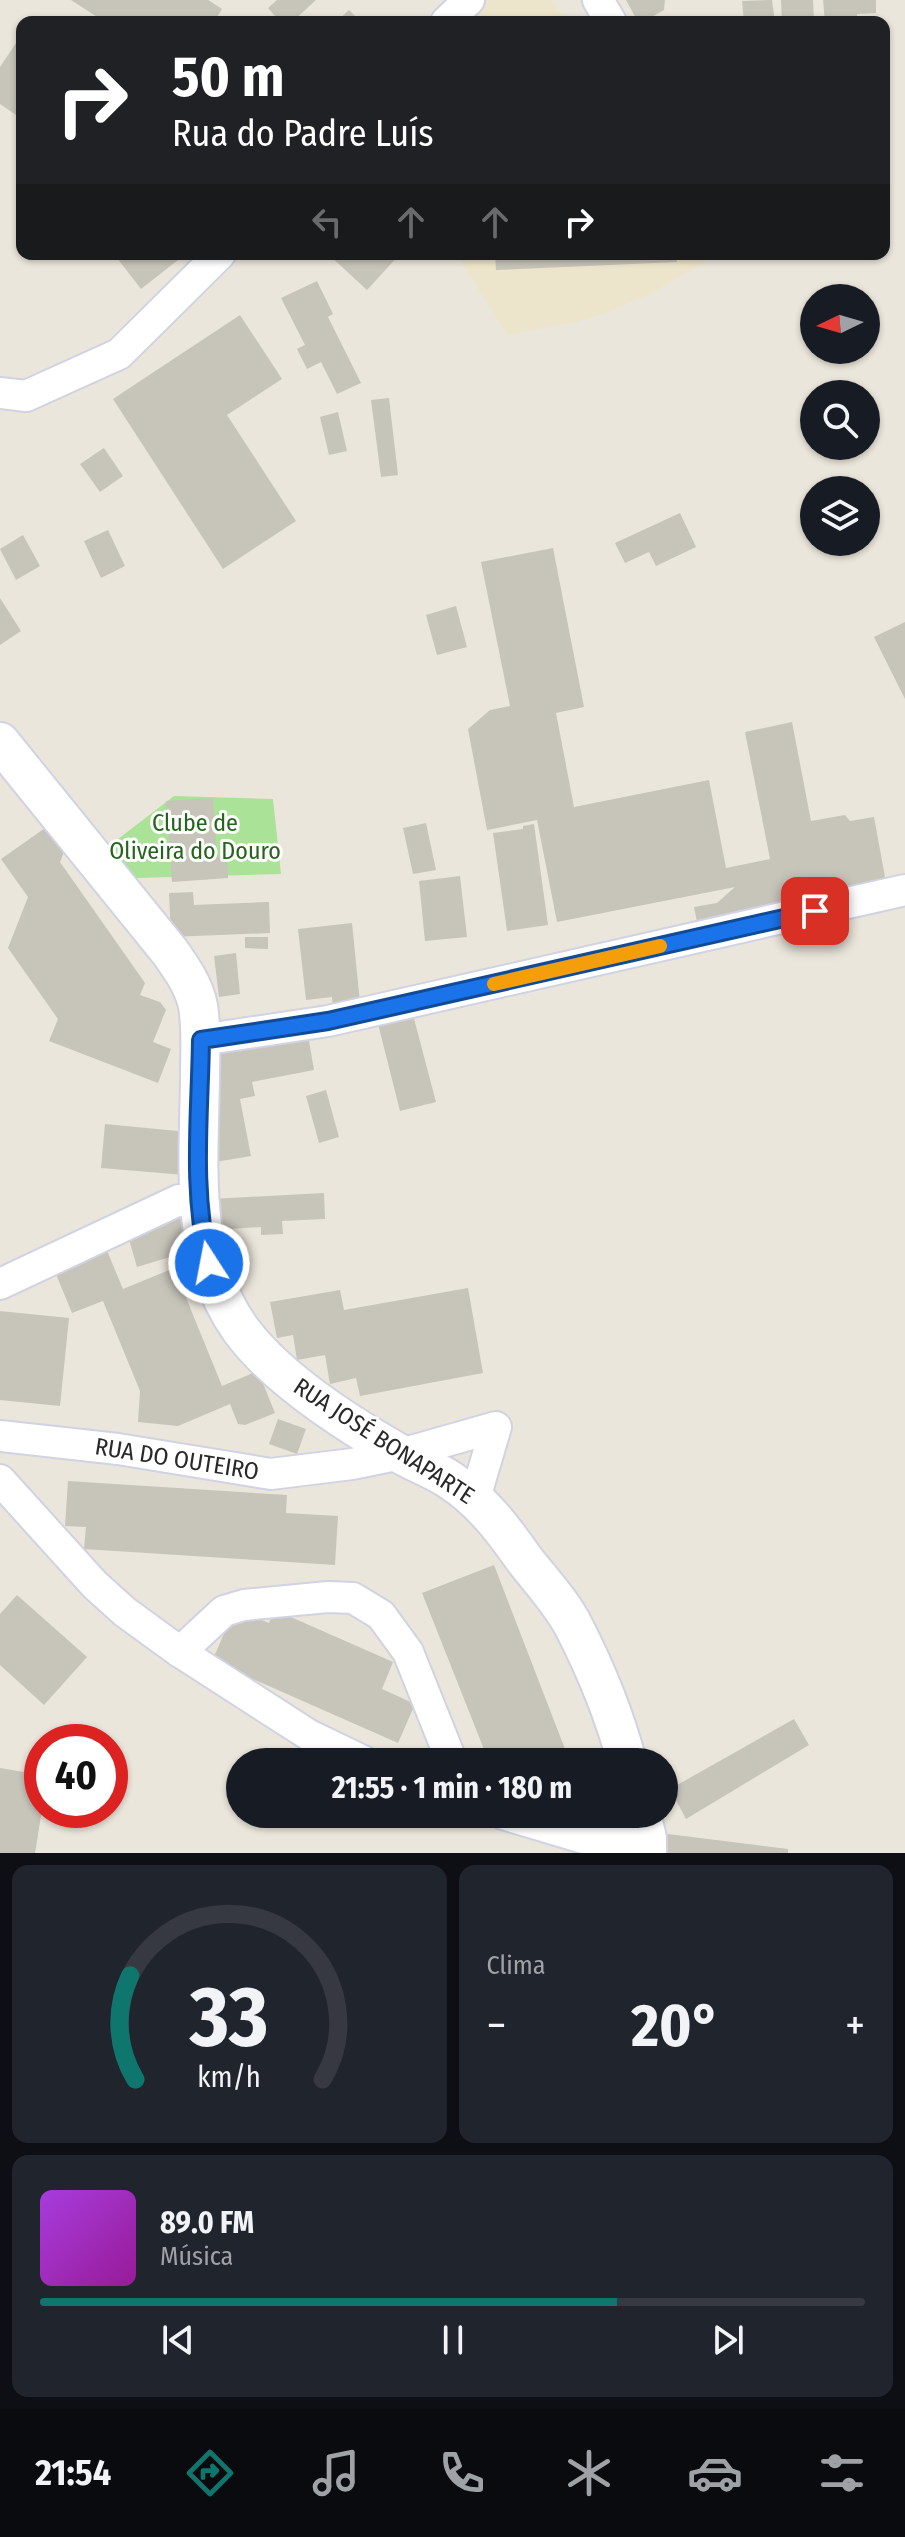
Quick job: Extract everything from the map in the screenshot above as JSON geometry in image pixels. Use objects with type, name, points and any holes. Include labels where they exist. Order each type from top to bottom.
[{"type":"street","points":[[452,16],[469,0]]},
{"type":"street","points":[[0,393],[26,396],[119,354],[214,260]]},
{"type":"street","name":"RUA JOSÉ BONAPARTE","points":[[0,742],[188,978],[197,1004],[201,1040],[198,1188],[203,1239],[215,1286],[241,1330],[293,1383],[401,1454],[448,1478],[475,1498],[500,1525],[573,1625],[623,1748]]},
{"type":"street","points":[[201,1040],[328,1021],[905,890]]},
{"type":"street","points":[[0,1284],[179,1200],[201,1207]]},
{"type":"street","name":"RUA DO OUTEIRO","points":[[0,1436],[118,1449],[271,1474],[352,1464],[401,1454],[496,1427],[475,1498]]},
{"type":"street","points":[[0,1480],[95,1585],[125,1612],[180,1652],[309,1735],[336,1748]]},
{"type":"street","points":[[180,1652],[224,1611],[244,1605],[328,1597],[353,1598],[381,1615],[408,1652],[446,1748]]},
{"type":"street","points":[[550,1828],[583,1838],[645,1835]]},
{"type":"shaded area","points":[[480,0],[552,0],[562,16],[464,16]]},
{"type":"shaded area","points":[[460,260],[708,260],[652,293],[604,314],[507,335]]},
{"type":"green space","name":"Clube de Oliveira do Douro","points":[[174,796],[273,799],[281,874],[135,878],[109,846]]},
{"type":"building","points":[[71,0],[208,0],[222,9],[218,16],[96,16]]},
{"type":"building","points":[[277,0],[316,0],[299,16],[275,16],[268,8]]},
{"type":"building","points":[[626,0],[665,0],[664,10],[654,16],[635,16]]},
{"type":"building","points":[[772,0],[774,16],[743,16],[742,1]]},
{"type":"building","points":[[781,0],[813,0],[814,16],[782,16]]},
{"type":"building","points":[[823,0],[876,0],[876,13],[824,16]]},
{"type":"building","points":[[16,43],[16,115],[0,104],[0,67]]},
{"type":"building","points":[[119,260],[178,260],[141,289]]},
{"type":"building","points":[[334,260],[394,260],[367,290]]},
{"type":"building","points":[[495,260],[677,260],[677,262],[496,270]]},
{"type":"building","points":[[317,281],[333,314],[328,317],[361,383],[337,394],[321,362],[307,369],[297,349],[305,345],[281,298]]},
{"type":"building","points":[[240,315],[282,379],[227,415],[296,521],[223,569],[113,399]]},
{"type":"building","points":[[389,398],[398,475],[381,477],[371,400]]},
{"type":"building","points":[[338,412],[347,451],[329,455],[320,417]]},
{"type":"building","points":[[104,448],[123,476],[100,492],[80,464]]},
{"type":"building","points":[[680,513],[696,547],[656,566],[649,552],[625,563],[615,543]]},
{"type":"building","points":[[108,530],[125,566],[101,578],[84,541]]},
{"type":"building","points":[[23,535],[40,566],[16,580],[0,549]]},
{"type":"building","points":[[553,548],[584,707],[556,713],[574,807],[709,780],[726,868],[770,859],[745,732],[792,722],[811,821],[845,815],[850,821],[874,817],[887,888],[819,901],[808,888],[781,910],[698,927],[694,907],[717,903],[735,887],[557,922],[537,820],[487,830],[468,729],[490,710],[510,706],[481,562]]},
{"type":"building","points":[[0,598],[21,631],[0,645]]},
{"type":"building","points":[[456,606],[467,647],[437,655],[426,615]]},
{"type":"building","points":[[905,622],[905,699],[874,637]]},
{"type":"building","points":[[213,798],[217,856],[227,855],[228,878],[172,882],[166,801]]},
{"type":"building","points":[[426,823],[436,870],[413,874],[403,828]]},
{"type":"building","points":[[534,824],[548,925],[507,931],[493,833],[523,829],[523,826]]},
{"type":"building","points":[[48,826],[65,849],[60,862],[145,983],[140,995],[160,1002],[166,1010],[153,1042],[171,1049],[158,1083],[49,1041],[58,1019],[8,948],[28,897],[1,859]]},
{"type":"building","points":[[460,876],[467,937],[425,941],[419,881]]},
{"type":"building","points":[[193,892],[194,905],[269,902],[270,933],[171,937],[169,893]]},
{"type":"building","points":[[352,923],[361,1013],[334,1016],[332,997],[306,1000],[298,929]]},
{"type":"building","points":[[245,937],[268,937],[268,949],[245,948]]},
{"type":"building","points":[[236,953],[240,994],[219,997],[214,956]]},
{"type":"building","points":[[412,1011],[436,1102],[400,1111],[377,1020]]},
{"type":"building","points":[[308,1035],[314,1070],[252,1082],[255,1096],[240,1099],[251,1156],[209,1163],[205,1056]]},
{"type":"building","points":[[326,1090],[339,1137],[319,1143],[306,1096]]},
{"type":"building","points":[[105,1124],[188,1132],[184,1175],[101,1168]]},
{"type":"building","points":[[324,1193],[325,1219],[282,1221],[283,1234],[261,1235],[261,1227],[213,1230],[211,1199]]},
{"type":"building","points":[[179,1213],[190,1251],[137,1267],[126,1229]]},
{"type":"building","points":[[105,1246],[123,1289],[174,1268],[222,1386],[258,1371],[275,1413],[245,1425],[238,1424],[230,1404],[178,1426],[138,1422],[140,1391],[103,1301],[72,1313],[53,1267]]},
{"type":"building","points":[[468,1288],[483,1373],[360,1396],[356,1378],[330,1384],[325,1355],[297,1360],[293,1335],[277,1338],[270,1302],[340,1290],[344,1310]]},
{"type":"building","points":[[0,1311],[69,1318],[60,1406],[0,1400]]},
{"type":"building","points":[[278,1419],[306,1429],[297,1454],[269,1444]]},
{"type":"building","points":[[68,1481],[287,1495],[286,1513],[338,1516],[335,1565],[84,1549],[86,1527],[65,1526]]},
{"type":"building","points":[[494,1565],[565,1748],[483,1748],[422,1593]]},
{"type":"building","points":[[17,1595],[87,1657],[44,1705],[0,1665],[0,1614]]},
{"type":"building","points":[[235,1609],[269,1623],[275,1610],[393,1662],[382,1689],[415,1704],[398,1743],[212,1661]]},
{"type":"building","points":[[794,1719],[809,1745],[686,1819],[678,1804],[678,1784]]},
{"type":"building","points":[[0,1768],[24,1772],[24,1828],[39,1828],[35,1853],[0,1853]]},
{"type":"building","points":[[668,1834],[788,1849],[788,1853],[666,1853]]},
{"type":"slow traffic","points":[[494,984],[660,946]]},
{"type":"route","points":[[209,1263],[203,1239],[198,1188],[201,1040],[328,1021],[815,911]]}]
